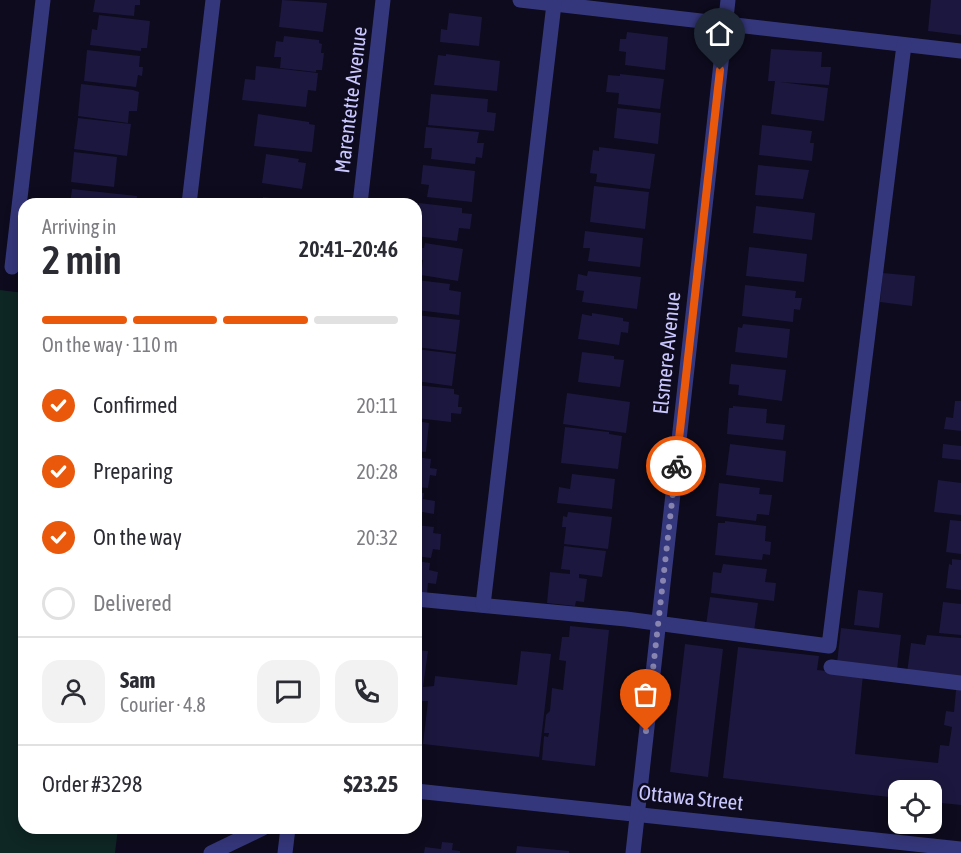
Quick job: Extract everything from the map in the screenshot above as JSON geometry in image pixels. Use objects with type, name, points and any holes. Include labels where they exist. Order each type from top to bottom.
[{"type":"street","points":[[20,198],[43,0]]},
{"type":"street","points":[[190,198],[213,0]]},
{"type":"street","name":"Marentette Avenue","points":[[361,198],[383,0]]},
{"type":"street","points":[[520,0],[961,51]]},
{"type":"street","name":"Elsmere Avenue","points":[[633,853],[728,0]]},
{"type":"street","points":[[483,605],[554,4]]},
{"type":"street","points":[[422,600],[658,624],[829,646],[904,45]]},
{"type":"street","points":[[12,267],[18,215]]},
{"type":"street","points":[[831,667],[961,684]]},
{"type":"street","name":"Ottawa Street","points":[[422,792],[961,849]]},
{"type":"street","points":[[211,853],[251,834]]},
{"type":"street","points":[[285,853],[287,834]]},
{"type":"green space","points":[[0,290],[18,292],[18,834],[117,834],[115,853],[0,853]]},
{"type":"building","points":[[95,0],[140,0],[140,5],[135,5],[134,16],[93,12]]},
{"type":"building","points":[[282,0],[327,3],[323,32],[279,27]]},
{"type":"building","points":[[931,0],[961,0],[961,35],[928,31]]},
{"type":"building","points":[[449,13],[482,17],[479,46],[440,42],[441,29],[447,30]]},
{"type":"building","points":[[99,15],[150,21],[147,48],[141,48],[141,51],[90,45],[92,29],[97,30]]},
{"type":"building","points":[[627,32],[668,37],[665,70],[625,65],[626,52],[619,51],[620,39],[626,39]]},
{"type":"building","points":[[284,36],[319,40],[322,44],[321,53],[324,53],[322,70],[316,70],[316,72],[280,68],[281,57],[274,57],[276,41],[283,42]]},
{"type":"building","points":[[771,49],[822,52],[821,67],[831,67],[829,85],[780,82],[828,88],[824,121],[771,114],[775,81],[768,81]]},
{"type":"building","points":[[87,50],[140,56],[139,67],[143,67],[142,76],[138,75],[136,87],[84,81]]},
{"type":"building","points":[[446,54],[500,61],[497,91],[434,85],[438,55],[446,56]]},
{"type":"building","points":[[256,66],[318,73],[316,91],[308,90],[306,107],[242,100],[245,79],[255,80]]},
{"type":"building","points":[[620,74],[664,79],[660,109],[618,104],[619,93],[606,92],[608,75],[620,76]]},
{"type":"building","points":[[81,84],[139,92],[137,111],[129,111],[128,123],[78,116]]},
{"type":"building","points":[[431,94],[488,99],[487,112],[496,113],[494,131],[428,125]]},
{"type":"building","points":[[617,108],[661,113],[658,144],[614,138]]},
{"type":"building","points":[[258,114],[309,122],[315,125],[312,152],[254,146]]},
{"type":"building","points":[[78,118],[131,124],[127,156],[74,149]]},
{"type":"building","points":[[762,125],[812,131],[810,143],[814,143],[812,161],[759,155]]},
{"type":"building","points":[[426,127],[479,132],[477,143],[484,143],[482,158],[476,157],[475,164],[431,159],[432,148],[424,148]]},
{"type":"building","points":[[599,147],[655,154],[650,189],[596,182],[597,174],[590,173],[593,150],[599,151]]},
{"type":"building","points":[[74,152],[117,157],[114,187],[71,182]]},
{"type":"building","points":[[266,154],[299,159],[298,162],[306,163],[302,189],[262,183]]},
{"type":"building","points":[[423,165],[475,171],[472,202],[427,197],[429,185],[421,184]]},
{"type":"building","points":[[758,165],[809,170],[803,199],[755,195]]},
{"type":"building","points":[[594,186],[649,192],[645,229],[590,222]]},
{"type":"building","points":[[72,189],[137,196],[137,198],[71,198]]},
{"type":"building","points":[[422,203],[462,208],[462,213],[472,214],[470,229],[459,228],[457,241],[422,237]]},
{"type":"building","points":[[756,206],[815,213],[812,240],[753,233]]},
{"type":"building","points":[[585,231],[643,238],[640,267],[588,261],[590,248],[583,248]]},
{"type":"building","points":[[425,243],[463,249],[458,281],[422,275],[422,248],[424,248]]},
{"type":"building","points":[[749,247],[807,254],[804,282],[746,276]]},
{"type":"building","points":[[588,271],[641,277],[637,309],[582,302],[584,291],[576,290],[578,274],[587,276]]},
{"type":"building","points":[[883,273],[915,276],[912,306],[880,302]]},
{"type":"building","points":[[422,281],[450,284],[449,290],[461,292],[459,315],[422,311]]},
{"type":"building","points":[[745,285],[796,291],[795,298],[802,298],[800,310],[794,309],[793,322],[742,316]]},
{"type":"building","points":[[592,313],[623,318],[623,321],[629,322],[628,333],[621,332],[619,345],[578,339],[582,314],[592,316]]},
{"type":"building","points":[[422,316],[460,320],[456,352],[422,348]]},
{"type":"building","points":[[743,324],[790,329],[787,358],[735,352],[738,327],[742,328]]},
{"type":"building","points":[[422,350],[456,354],[452,386],[422,382]]},
{"type":"building","points":[[582,352],[614,356],[614,359],[624,360],[620,387],[578,382]]},
{"type":"building","points":[[731,364],[786,370],[782,401],[738,395],[739,385],[729,384]]},
{"type":"building","points":[[422,386],[454,389],[454,394],[459,395],[458,407],[462,407],[461,414],[451,413],[451,422],[422,419]]},
{"type":"building","points":[[567,393],[630,402],[626,433],[563,424]]},
{"type":"building","points":[[955,401],[961,401],[961,431],[944,429],[946,417],[953,418]]},
{"type":"building","points":[[733,406],[767,409],[766,423],[785,425],[783,440],[727,434],[729,408]]},
{"type":"building","points":[[422,422],[429,423],[426,452],[422,452]]},
{"type":"building","points":[[565,427],[609,432],[609,434],[622,436],[618,469],[561,463]]},
{"type":"building","points":[[730,444],[786,451],[783,482],[726,475]]},
{"type":"building","points":[[943,444],[961,446],[961,460],[942,458]]},
{"type":"building","points":[[422,458],[431,459],[430,468],[437,469],[436,476],[430,475],[428,488],[422,488]]},
{"type":"building","points":[[572,474],[615,479],[612,509],[557,503],[559,487],[570,489]]},
{"type":"building","points":[[938,480],[961,483],[961,515],[934,512]]},
{"type":"building","points":[[719,483],[760,488],[759,494],[772,495],[769,515],[757,514],[756,521],[716,516]]},
{"type":"building","points":[[422,493],[424,493],[423,499],[435,501],[434,514],[422,512]]},
{"type":"building","points":[[568,512],[612,517],[608,549],[564,544],[566,527],[562,527],[563,516],[567,517]]},
{"type":"building","points":[[950,520],[961,521],[961,554],[946,552]]},
{"type":"building","points":[[725,521],[766,526],[765,541],[771,542],[770,555],[763,554],[762,560],[715,555],[718,523],[725,523]]},
{"type":"building","points":[[422,526],[434,527],[433,533],[441,534],[440,550],[433,549],[431,558],[422,557]]},
{"type":"building","points":[[564,546],[606,551],[602,577],[579,574],[579,578],[587,579],[584,602],[576,601],[575,606],[547,603],[550,572],[570,574],[570,570],[561,569]]},
{"type":"building","points":[[952,559],[961,560],[961,590],[946,588],[949,564],[952,565]]},
{"type":"building","points":[[422,562],[430,563],[429,570],[438,572],[436,584],[428,583],[427,594],[422,593]]},
{"type":"building","points":[[723,564],[767,569],[765,582],[776,583],[774,601],[711,593],[713,572],[721,573]]},
{"type":"building","points":[[858,590],[883,593],[879,628],[854,625]]},
{"type":"building","points":[[710,597],[758,603],[754,631],[706,625]]},
{"type":"building","points":[[943,602],[961,604],[961,635],[939,633]]},
{"type":"building","points":[[570,626],[609,630],[595,766],[542,760],[544,736],[548,737],[549,733],[544,733],[546,715],[550,711],[552,688],[563,690],[566,661],[559,660],[562,637],[569,637]]},
{"type":"building","points":[[841,628],[901,635],[897,670],[837,663]]},
{"type":"building","points":[[927,635],[961,638],[961,678],[907,673],[911,643],[925,645]]},
{"type":"building","points":[[685,644],[723,649],[708,777],[670,772]]},
{"type":"building","points":[[738,647],[819,656],[817,670],[863,675],[855,754],[938,763],[940,745],[949,746],[952,727],[944,725],[946,711],[954,712],[956,690],[961,690],[961,805],[942,803],[942,780],[888,780],[888,797],[723,778]]},
{"type":"building","points":[[422,650],[428,651],[423,687],[434,686],[435,676],[517,685],[521,651],[551,654],[539,757],[423,744],[428,701],[422,701]]},
{"type":"building","points":[[442,842],[453,843],[452,850],[460,851],[460,853],[424,853],[425,847],[441,849]]},
{"type":"building","points":[[517,846],[569,851],[569,853],[516,853]]},
{"type":"way so far","points":[[646,731],[676,466]]},
{"type":"route","points":[[676,466],[720,70]]}]
